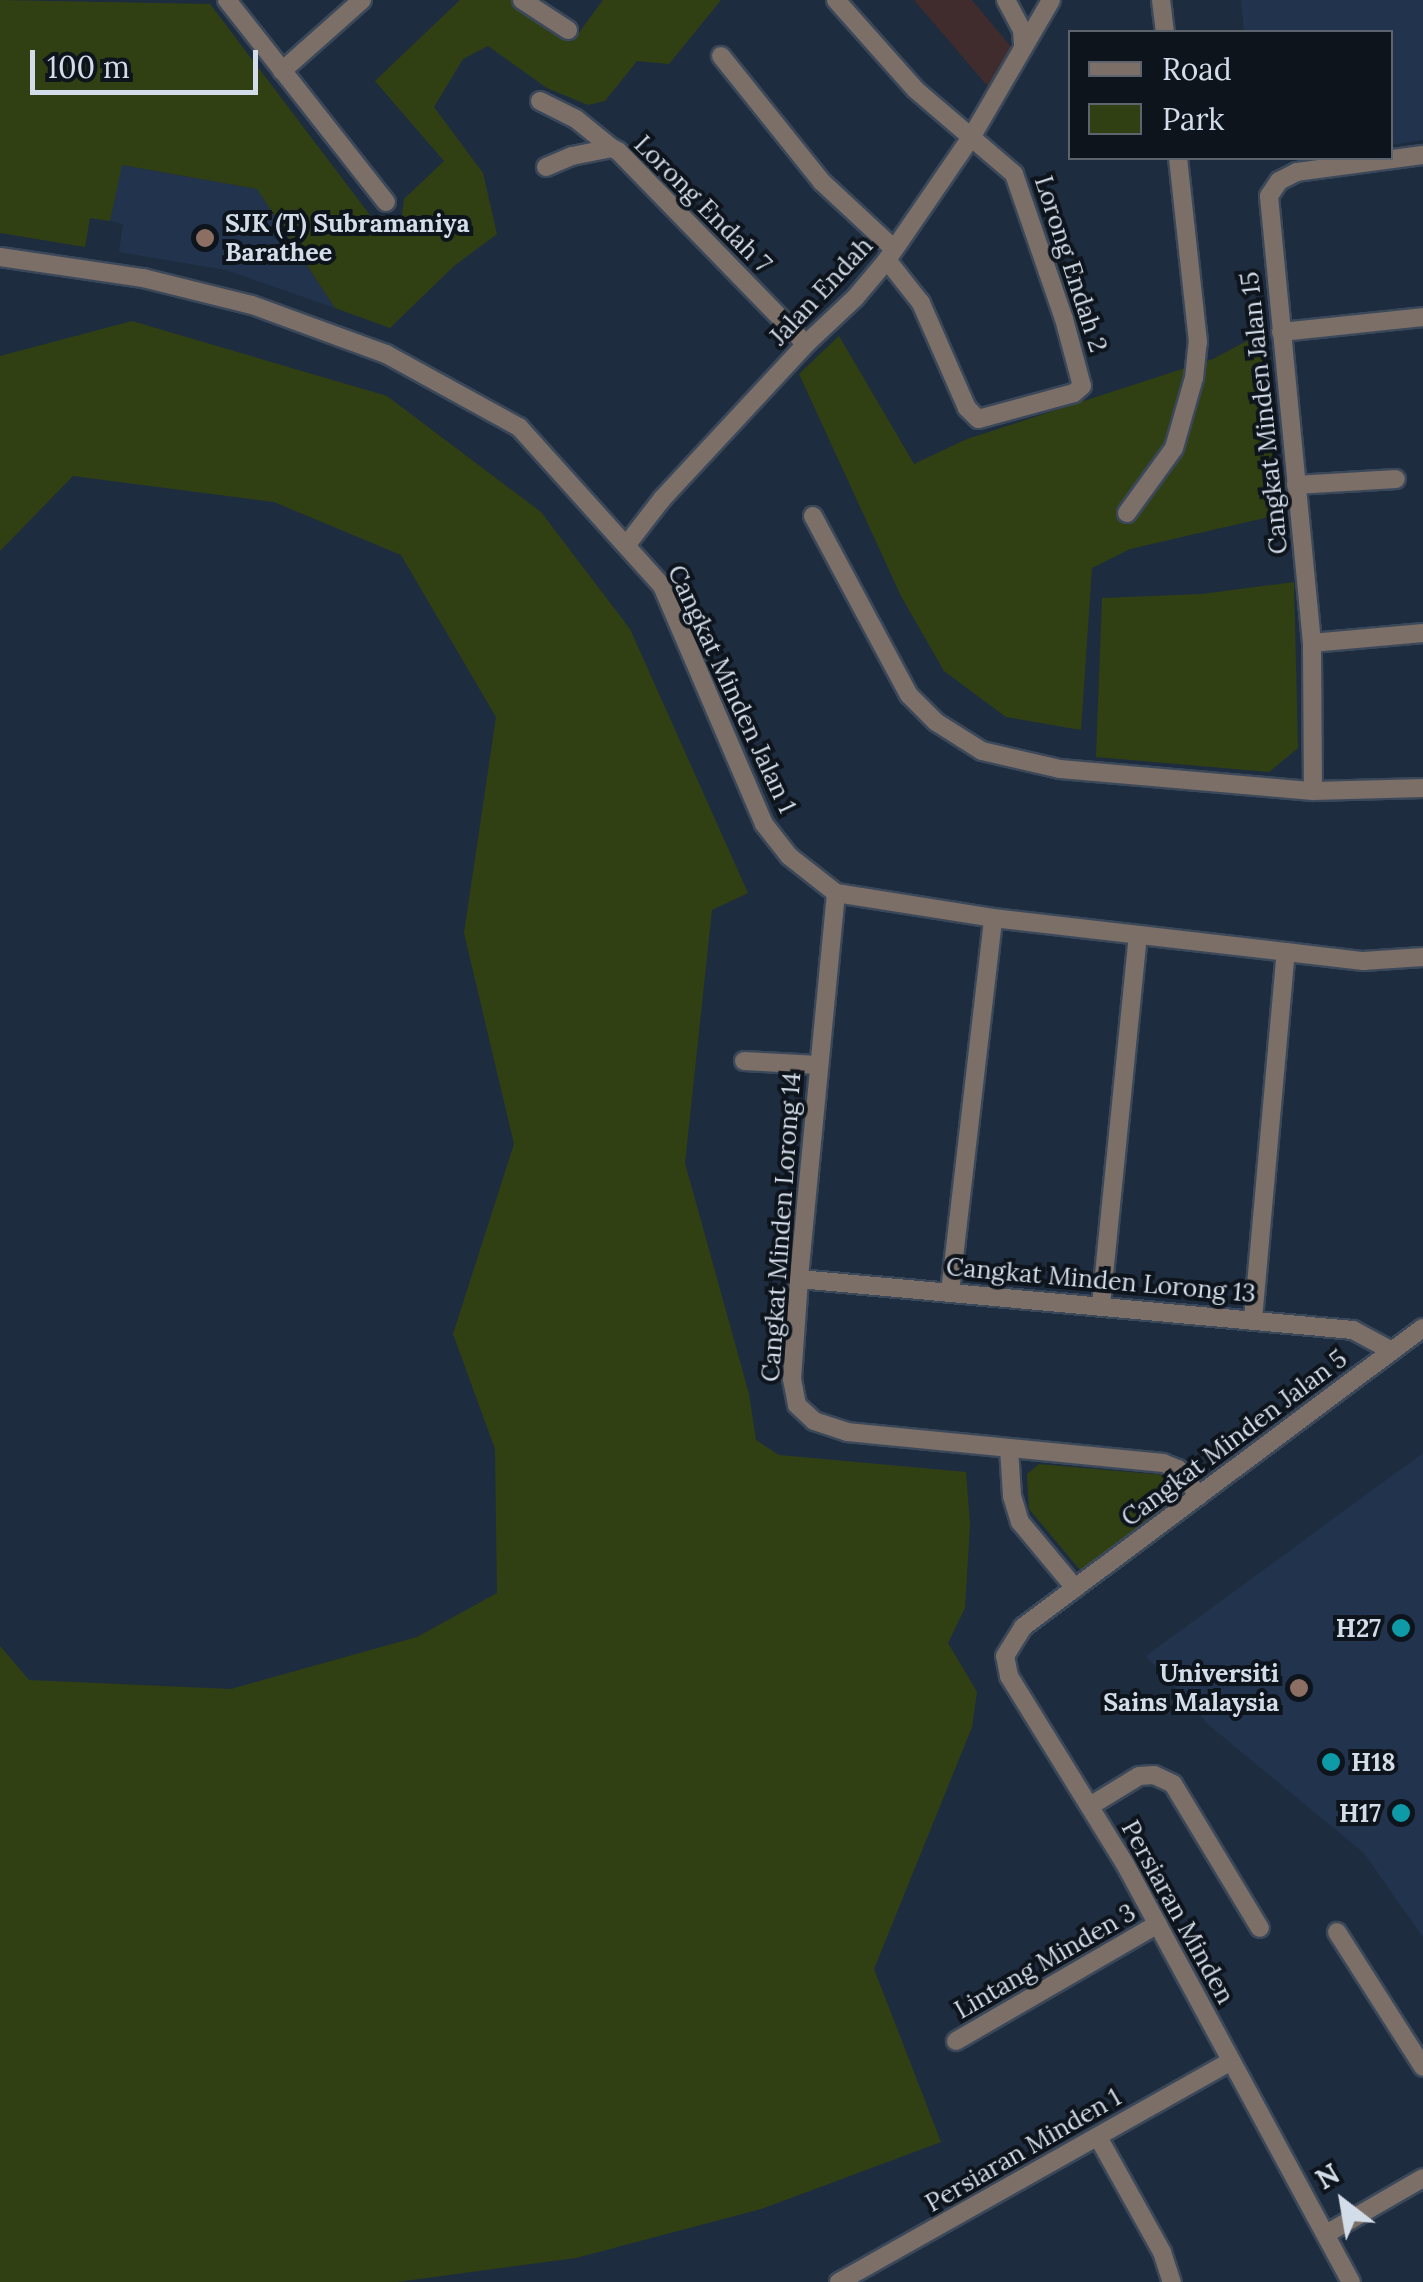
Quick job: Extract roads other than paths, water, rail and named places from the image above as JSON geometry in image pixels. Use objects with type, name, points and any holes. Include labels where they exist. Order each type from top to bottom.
[{"type":"street","points":[[227,0],[386,202]]},
{"type":"street","points":[[282,72],[362,0]]},
{"type":"street","points":[[522,0],[568,30]]},
{"type":"street","name":"Lorong Endah 2","points":[[836,0],[926,100],[1014,174],[1082,380],[1074,393],[988,420],[978,419],[967,408],[921,303],[891,254]]},
{"type":"street","points":[[1161,0],[1165,30]]},
{"type":"street","points":[[1009,3],[1031,12],[1047,4]]},
{"type":"street","points":[[1009,3],[1022,30],[1023,44]]},
{"type":"street","name":"Jalan Endah","points":[[628,542],[662,499],[806,344],[856,298],[891,254],[972,136],[1047,4]]},
{"type":"street","points":[[721,56],[822,182],[891,254]]},
{"type":"street","points":[[540,101],[576,119],[612,148]]},
{"type":"street","name":"Lorong Endah 7","points":[[546,167],[612,148],[806,344]]},
{"type":"street","name":"Cangkat Minden Jalan 15","points":[[1393,159],[1423,155]]},
{"type":"street","points":[[1127,514],[1174,448],[1194,378],[1198,342],[1178,160]]},
{"type":"street","name":"Cangkat Minden Jalan 15","points":[[1314,791],[1312,644],[1268,206],[1273,187],[1297,172],[1386,160]]},
{"type":"street","name":"Cangkat Minden Jalan 1","points":[[0,257],[143,278],[252,305],[386,354],[519,428],[628,542],[662,586],[764,824],[789,856],[836,892],[993,918],[1138,936],[1363,960],[1423,956]]},
{"type":"street","points":[[1281,332],[1423,317]]},
{"type":"street","points":[[1296,485],[1396,479]]},
{"type":"street","points":[[812,516],[909,694],[936,722],[982,751],[1060,769],[1314,791],[1423,788]]},
{"type":"street","points":[[1312,644],[1423,633]]},
{"type":"street","name":"Cangkat Minden Lorong 14","points":[[836,892],[799,1279],[794,1396],[805,1414],[847,1432],[1163,1463],[1178,1469],[1199,1496]]},
{"type":"street","points":[[950,1292],[993,918]]},
{"type":"street","points":[[1101,1305],[1138,936]]},
{"type":"street","points":[[1253,1319],[1286,952]]},
{"type":"street","points":[[744,1060],[818,1065]]},
{"type":"street","name":"Cangkat Minden Lorong 13","points":[[799,1279],[1353,1330],[1392,1351]]},
{"type":"street","name":"Cangkat Minden Jalan 5","points":[[1074,1588],[1423,1328]]},
{"type":"street","points":[[1009,1448],[1012,1496],[1020,1522],[1074,1588]]},
{"type":"street","name":"Persiaran Minden","points":[[1074,1588],[1015,1634],[1005,1662],[1158,1924],[1352,2282]]},
{"type":"street","points":[[1090,1806],[1138,1776],[1154,1775],[1173,1784],[1260,1928]]},
{"type":"street","name":"Lintang Minden 3","points":[[956,2042],[1158,1924]]},
{"type":"street","points":[[1338,1932],[1423,2067]]},
{"type":"street","name":"Persiaran Minden 1","points":[[839,2282],[1231,2060]]},
{"type":"street","points":[[1098,2137],[1162,2252],[1172,2282]]},
{"type":"street","points":[[1326,2234],[1423,2178]]},
{"type":"place","name":"SJK (T) Subramaniya Barathee","points":[[205,238]]},
{"type":"place","name":"H27","points":[[1401,1628]]},
{"type":"place","name":"Universiti Sains Malaysia","points":[[1299,1688]]},
{"type":"place","name":"H18","points":[[1331,1762]]},
{"type":"place","name":"H17","points":[[1401,1813]]}]
